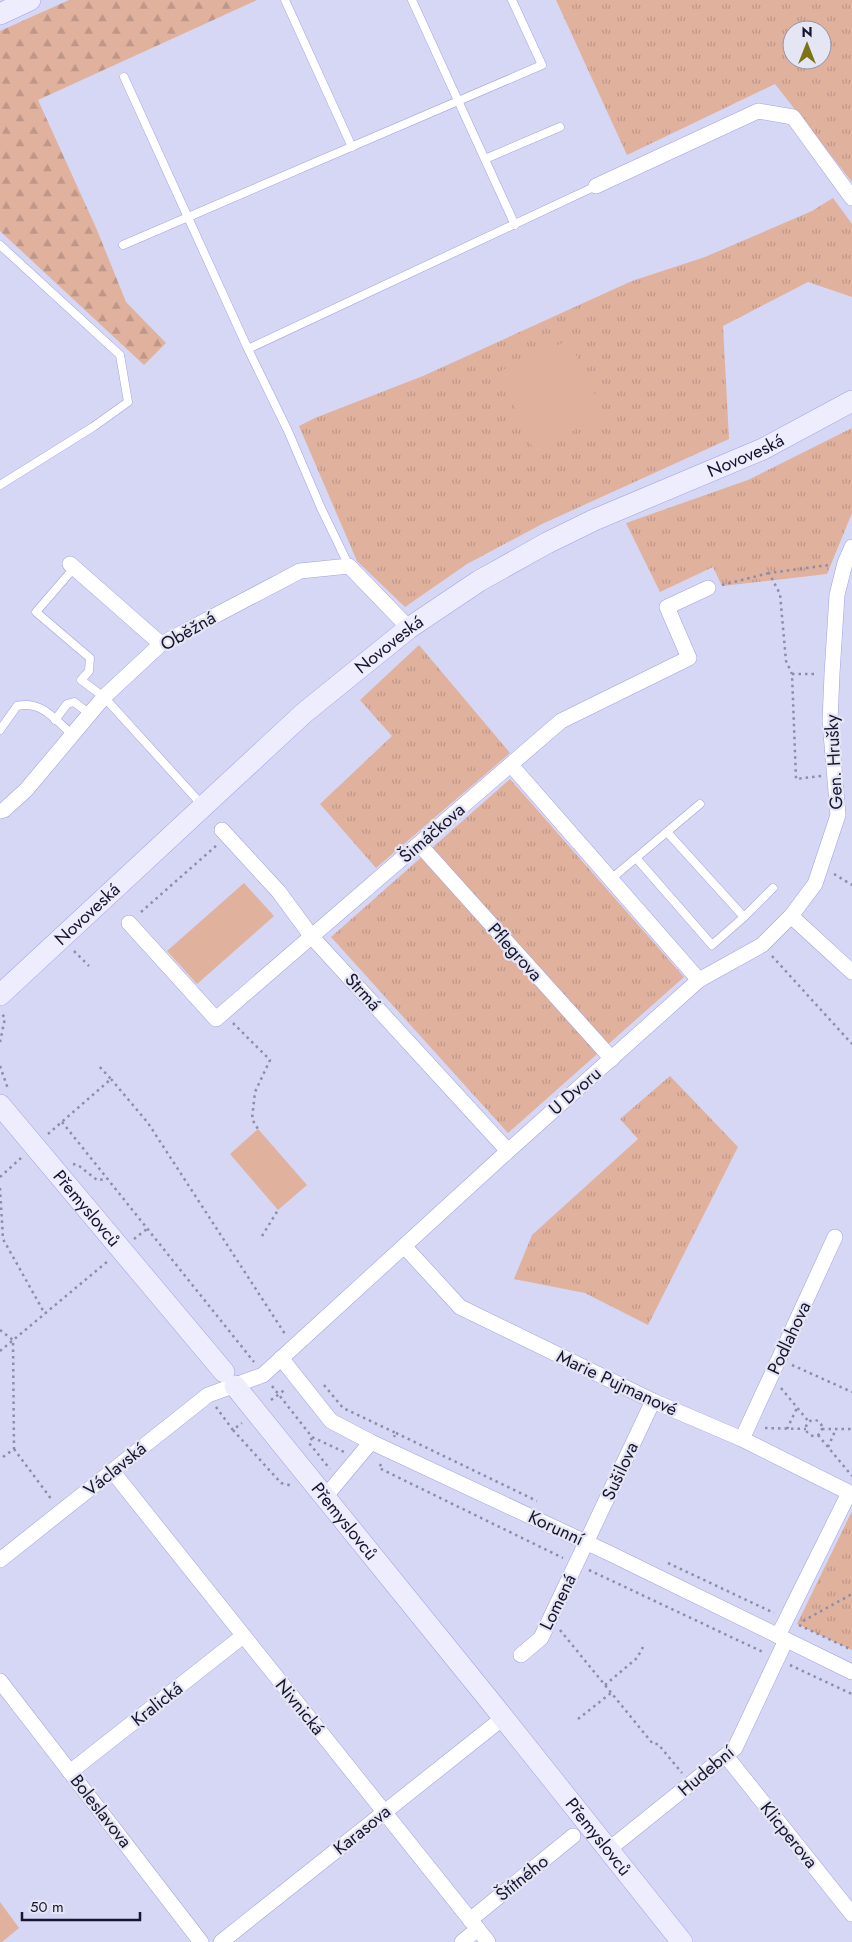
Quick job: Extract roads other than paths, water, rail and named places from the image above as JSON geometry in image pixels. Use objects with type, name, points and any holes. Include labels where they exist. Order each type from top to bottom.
[{"type":"street","points":[[0,14],[30,0]]},
{"type":"street","points":[[596,186],[758,111],[793,117],[852,198]]},
{"type":"street","name":"Novoveská","points":[[0,1004],[203,806],[304,713],[409,628],[479,581],[547,543],[594,520],[763,450],[852,401]]},
{"type":"street","name":"Gen. Hrušky","points":[[699,980],[762,945],[791,916],[815,884],[838,815],[830,721],[832,674],[845,596],[845,563],[852,547]]},
{"type":"street","points":[[72,566],[161,644]]},
{"type":"street","points":[[349,566],[409,628]]},
{"type":"street","name":"Oběžná","points":[[1,809],[26,790],[104,697],[161,644],[300,571],[349,566]]},
{"type":"street","name":"Šimáčkova","points":[[128,923],[216,1018],[561,721],[689,658],[667,607],[708,588]]},
{"type":"street","points":[[511,765],[699,980]]},
{"type":"street","name":"Strmá","points":[[220,837],[279,892],[312,937],[508,1151]]},
{"type":"street","name":"Pflegrova","points":[[419,844],[612,1059]]},
{"type":"street","points":[[791,916],[852,972]]},
{"type":"street","name":"U Dvoru","points":[[229,1379],[263,1374],[699,980]]},
{"type":"street","name":"Přemyslovců","points":[[0,1105],[126,1246],[229,1379],[331,1492],[503,1718],[682,1942]]},
{"type":"street","name":"Podlahova","points":[[745,1433],[835,1237]]},
{"type":"street","name":"Marie Pujmanové","points":[[405,1247],[460,1307],[653,1401],[745,1433],[851,1493]]},
{"type":"street","name":"Korunní","points":[[281,1358],[331,1421],[371,1442],[586,1542],[852,1672]]},
{"type":"street","name":"Václavská","points":[[0,1560],[229,1379]]},
{"type":"street","name":"Sušilova","points":[[586,1542],[653,1401]]},
{"type":"street","points":[[331,1492],[371,1442]]},
{"type":"street","name":"Nivnická","points":[[113,1472],[488,1942]]},
{"type":"street","name":"Hudební","points":[[608,1850],[736,1748],[782,1638],[787,1619],[851,1493]]},
{"type":"street","name":"Lomená","points":[[521,1654],[541,1638],[586,1542]]},
{"type":"street","name":"Kralická","points":[[70,1772],[243,1636]]},
{"type":"street","name":"Boleslavova","points":[[0,1681],[201,1942]]},
{"type":"street","name":"Karasova","points":[[221,1942],[503,1718]]},
{"type":"street","name":"Klicperova","points":[[726,1756],[852,1914]]},
{"type":"street","name":"Štítného","points":[[462,1942],[474,1924],[573,1836]]},
{"type":"lane","points":[[285,0],[352,147]]},
{"type":"lane","points":[[412,0],[514,225]]},
{"type":"lane","points":[[122,245],[542,65],[512,0]]},
{"type":"lane","points":[[124,76],[349,566]]},
{"type":"lane","points":[[485,159],[560,127]]},
{"type":"lane","points":[[248,349],[596,186]]},
{"type":"lane","points":[[0,245],[120,355],[128,402],[0,485]]},
{"type":"lane","points":[[72,566],[36,612],[90,658],[89,671],[81,680],[104,697],[203,806]]},
{"type":"lane","points":[[55,720],[67,704],[74,702],[90,714]]},
{"type":"lane","points":[[0,730],[17,706],[27,704],[39,706],[73,735]]},
{"type":"lane","points":[[611,879],[700,804]]},
{"type":"lane","points":[[667,832],[744,916]]},
{"type":"lane","points":[[637,858],[712,945],[773,888]]}]
